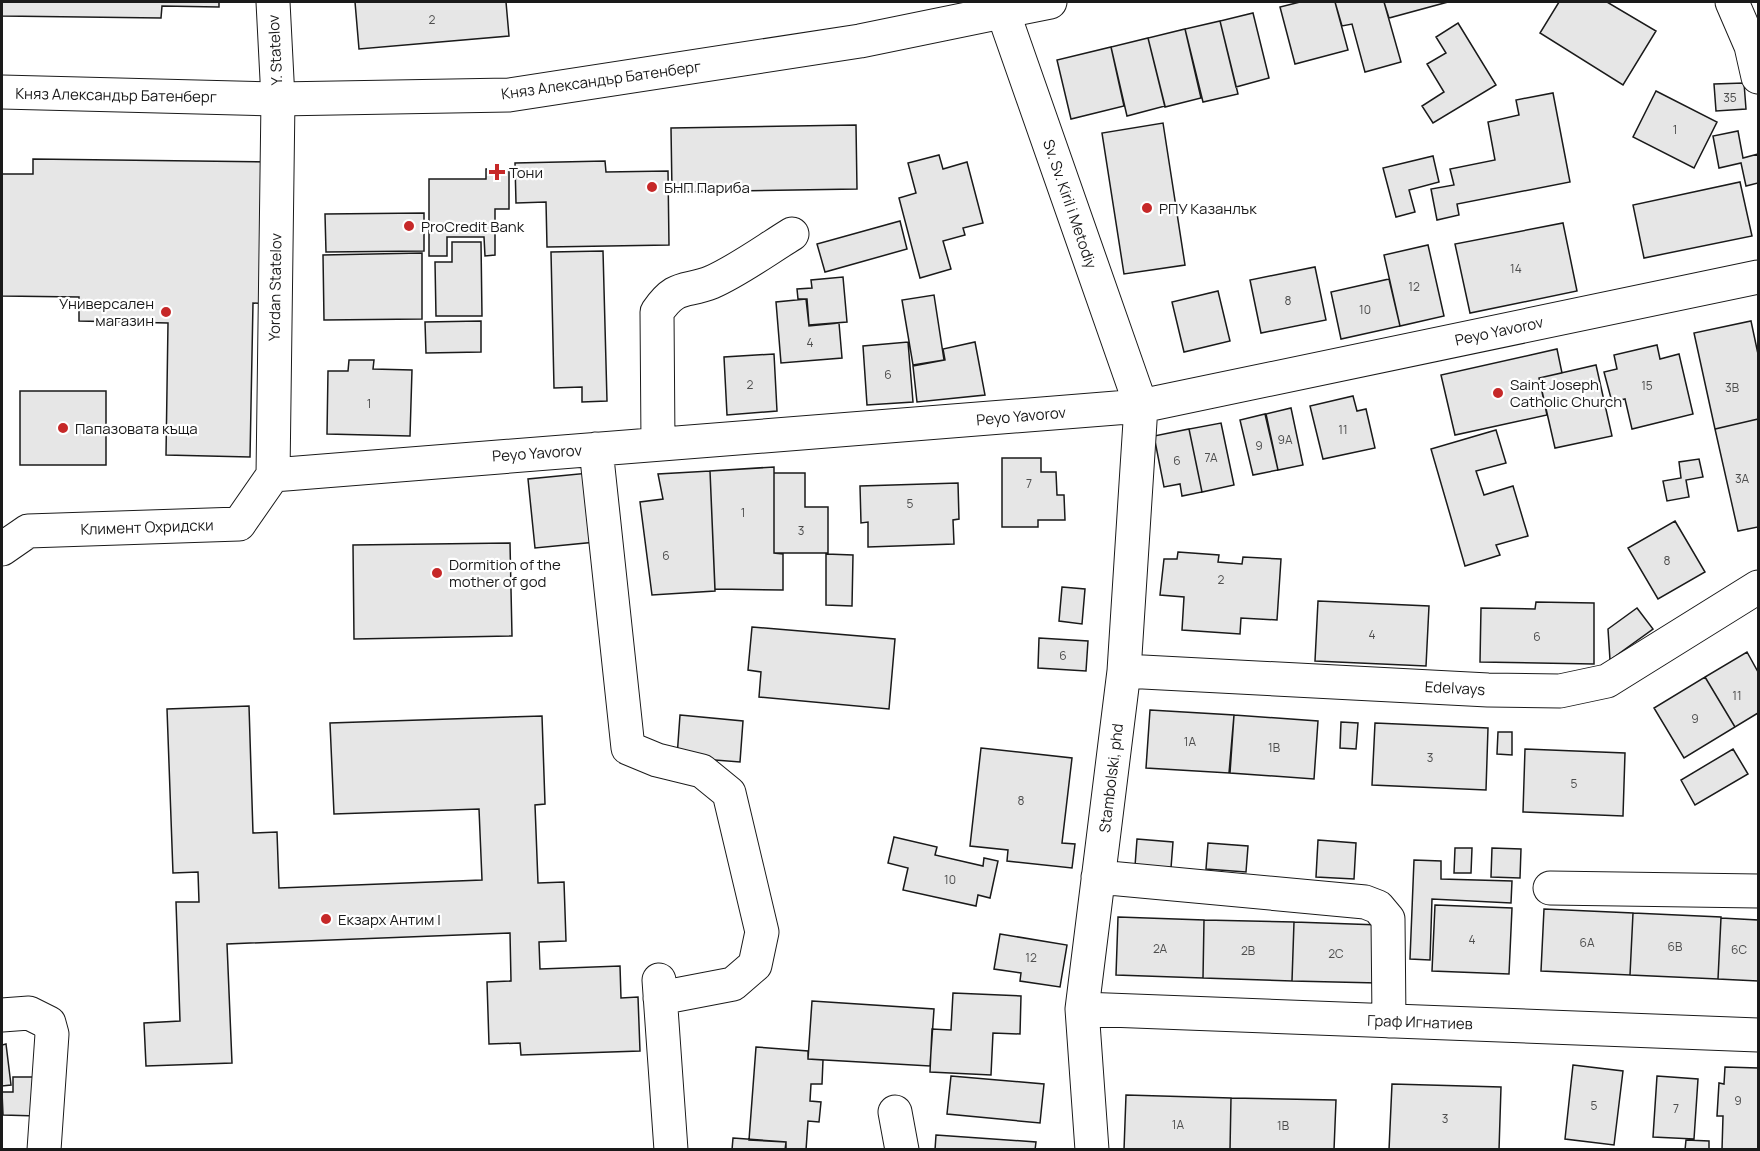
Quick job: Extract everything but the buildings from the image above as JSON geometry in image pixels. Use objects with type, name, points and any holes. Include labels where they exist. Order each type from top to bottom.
[{"type":"street","name":"Y. Statelov","points":[[273,2],[278,99]]},
{"type":"street","name":"Княз Александър Батенберг","points":[[2,92],[278,99],[509,95],[860,41],[1001,7],[1050,2]]},
{"type":"street","points":[[1732,2],[1751,46],[1758,77]]},
{"type":"street","name":"Sv. Sv. Kiril i Metodiy","points":[[1001,7],[1141,406]]},
{"type":"street","name":"Yordan Statelov","points":[[273,475],[278,99]]},
{"type":"street","points":[[658,444],[657,312],[667,297],[684,288],[711,282],[792,234]]},
{"type":"street","name":"Peyo Yavorov","points":[[273,475],[1141,406],[1758,277]]},
{"type":"street","name":"Stambolski, phd","points":[[1092,1149],[1082,1009],[1124,671],[1141,406]]},
{"type":"street","points":[[596,449],[628,748],[657,760],[702,771],[729,793],[762,932],[755,965],[734,984],[660,989],[671,1149]]},
{"type":"street","name":"Климент Охридски","points":[[2,549],[28,531],[239,524],[273,475]]},
{"type":"street","name":"Edelvays","points":[[1124,671],[1488,690],[1560,691],[1606,681],[1758,587]]},
{"type":"street","points":[[1098,877],[1365,902],[1378,907],[1388,919],[1389,1021]]},
{"type":"street","points":[[1550,888],[1758,891]]},
{"type":"street","name":"Граф Игнатиев","points":[[1082,1009],[1758,1035]]},
{"type":"street","points":[[2,1014],[29,1013],[49,1023],[52,1034],[44,1149]]},
{"type":"street","points":[[895,1112],[902,1149]]},
{"type":"place","name":"Тони","points":[[497,172]]},
{"type":"place","name":"БНП Париба","points":[[652,187]]},
{"type":"place","name":"РПУ Казанлък","points":[[1147,208]]},
{"type":"place","name":"ProCredit Bank","points":[[409,226]]},
{"type":"place","name":"Универсален магазин","points":[[166,312]]},
{"type":"place","name":"Saint Joseph Catholic Church","points":[[1498,393]]},
{"type":"place","name":"Папазовата къща","points":[[63,428]]},
{"type":"place","name":"Dormition of the mother of god","points":[[437,573]]},
{"type":"place","name":"Екзарх Антим I","points":[[326,919]]}]
